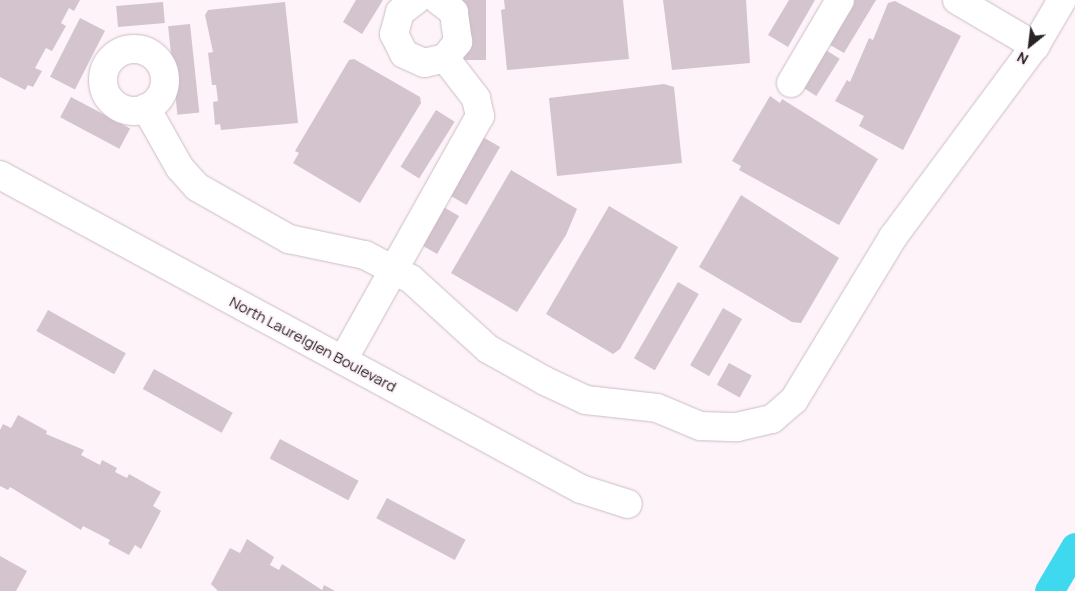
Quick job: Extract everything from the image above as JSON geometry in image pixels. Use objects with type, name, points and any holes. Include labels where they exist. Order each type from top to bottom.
[{"type":"street","points":[[416,0],[400,12],[395,23],[397,44],[413,60],[430,63],[445,58],[460,32],[454,12],[438,0]]},
{"type":"street","points":[[791,83],[840,0]]},
{"type":"street","points":[[957,0],[1035,46]]},
{"type":"street","points":[[146,108],[180,168],[196,187],[226,206],[289,239],[365,255],[392,268],[411,279],[488,349],[586,400],[658,408],[700,426],[737,427],[772,419],[794,400],[893,237],[1035,46],[1062,0]]},
{"type":"street","points":[[343,360],[392,268],[480,116],[476,98],[445,58]]},
{"type":"street","name":"North Laurelglen Boulevard","points":[[0,175],[581,488],[628,504]]},
{"type":"building","points":[[0,0],[80,0],[74,11],[69,8],[61,23],[66,26],[52,51],[46,48],[35,68],[42,71],[33,87],[28,85],[25,90],[0,77]]},
{"type":"building","points":[[356,0],[383,0],[362,34],[343,22]]},
{"type":"building","points":[[462,0],[486,0],[486,60],[462,60]]},
{"type":"building","points":[[504,0],[623,0],[629,59],[507,70],[501,10],[505,9]]},
{"type":"building","points":[[663,0],[746,0],[750,63],[672,70]]},
{"type":"building","points":[[789,0],[815,0],[788,47],[768,35]]},
{"type":"building","points":[[850,0],[876,0],[844,53],[825,42]]},
{"type":"building","points":[[895,1],[961,36],[903,150],[859,126],[864,116],[835,101],[847,80],[850,82],[869,38],[873,40],[888,3]]},
{"type":"building","points":[[163,2],[165,23],[118,27],[116,6]]},
{"type":"building","points":[[285,2],[298,123],[221,130],[220,124],[215,125],[213,102],[218,101],[216,85],[212,85],[208,53],[213,52],[205,15],[208,10]]},
{"type":"building","points":[[80,18],[105,31],[75,90],[50,77]]},
{"type":"building","points":[[190,24],[199,113],[177,115],[168,26]]},
{"type":"building","points":[[821,47],[840,59],[816,96],[798,84]]},
{"type":"building","points":[[354,59],[420,97],[421,103],[360,203],[293,163],[299,153],[295,151],[349,60]]},
{"type":"building","points":[[664,84],[674,87],[682,163],[557,176],[549,98]]},
{"type":"building","points":[[770,96],[780,103],[782,99],[878,159],[839,225],[739,170],[741,166],[732,161]]},
{"type":"building","points":[[71,97],[130,128],[119,149],[60,117]]},
{"type":"building","points":[[436,110],[455,122],[419,178],[400,167]]},
{"type":"building","points":[[481,136],[500,147],[467,205],[448,194]]},
{"type":"building","points":[[511,170],[577,209],[566,235],[517,312],[451,273]]},
{"type":"building","points":[[741,195],[839,258],[801,323],[792,322],[699,267]]},
{"type":"building","points":[[440,205],[459,216],[437,254],[418,243]]},
{"type":"building","points":[[609,206],[678,247],[620,349],[613,354],[546,314]]},
{"type":"building","points":[[678,282],[699,294],[655,370],[634,358]]},
{"type":"building","points":[[723,308],[742,319],[709,376],[690,365]]},
{"type":"building","points":[[48,310],[126,353],[114,374],[36,331]]},
{"type":"building","points":[[729,363],[752,376],[740,397],[717,385]]},
{"type":"building","points":[[154,369],[233,413],[222,433],[143,389]]},
{"type":"building","points":[[18,415],[47,431],[46,434],[84,450],[81,455],[100,465],[102,460],[117,468],[115,472],[127,478],[129,474],[161,492],[153,506],[161,511],[141,549],[135,545],[129,555],[108,544],[110,540],[83,526],[81,530],[10,487],[8,490],[0,486],[0,430],[3,424],[11,428]]},
{"type":"building","points":[[280,439],[359,481],[348,500],[270,458]]},
{"type":"building","points":[[387,498],[466,540],[455,560],[376,518]]},
{"type":"building","points":[[247,539],[274,557],[270,565],[279,570],[282,564],[322,590],[324,585],[335,591],[218,591],[211,584],[230,548],[240,553]]},
{"type":"building","points":[[0,556],[27,571],[16,591],[0,591]]},
{"type":"waterway","points":[[1049,591],[1075,547]]}]
